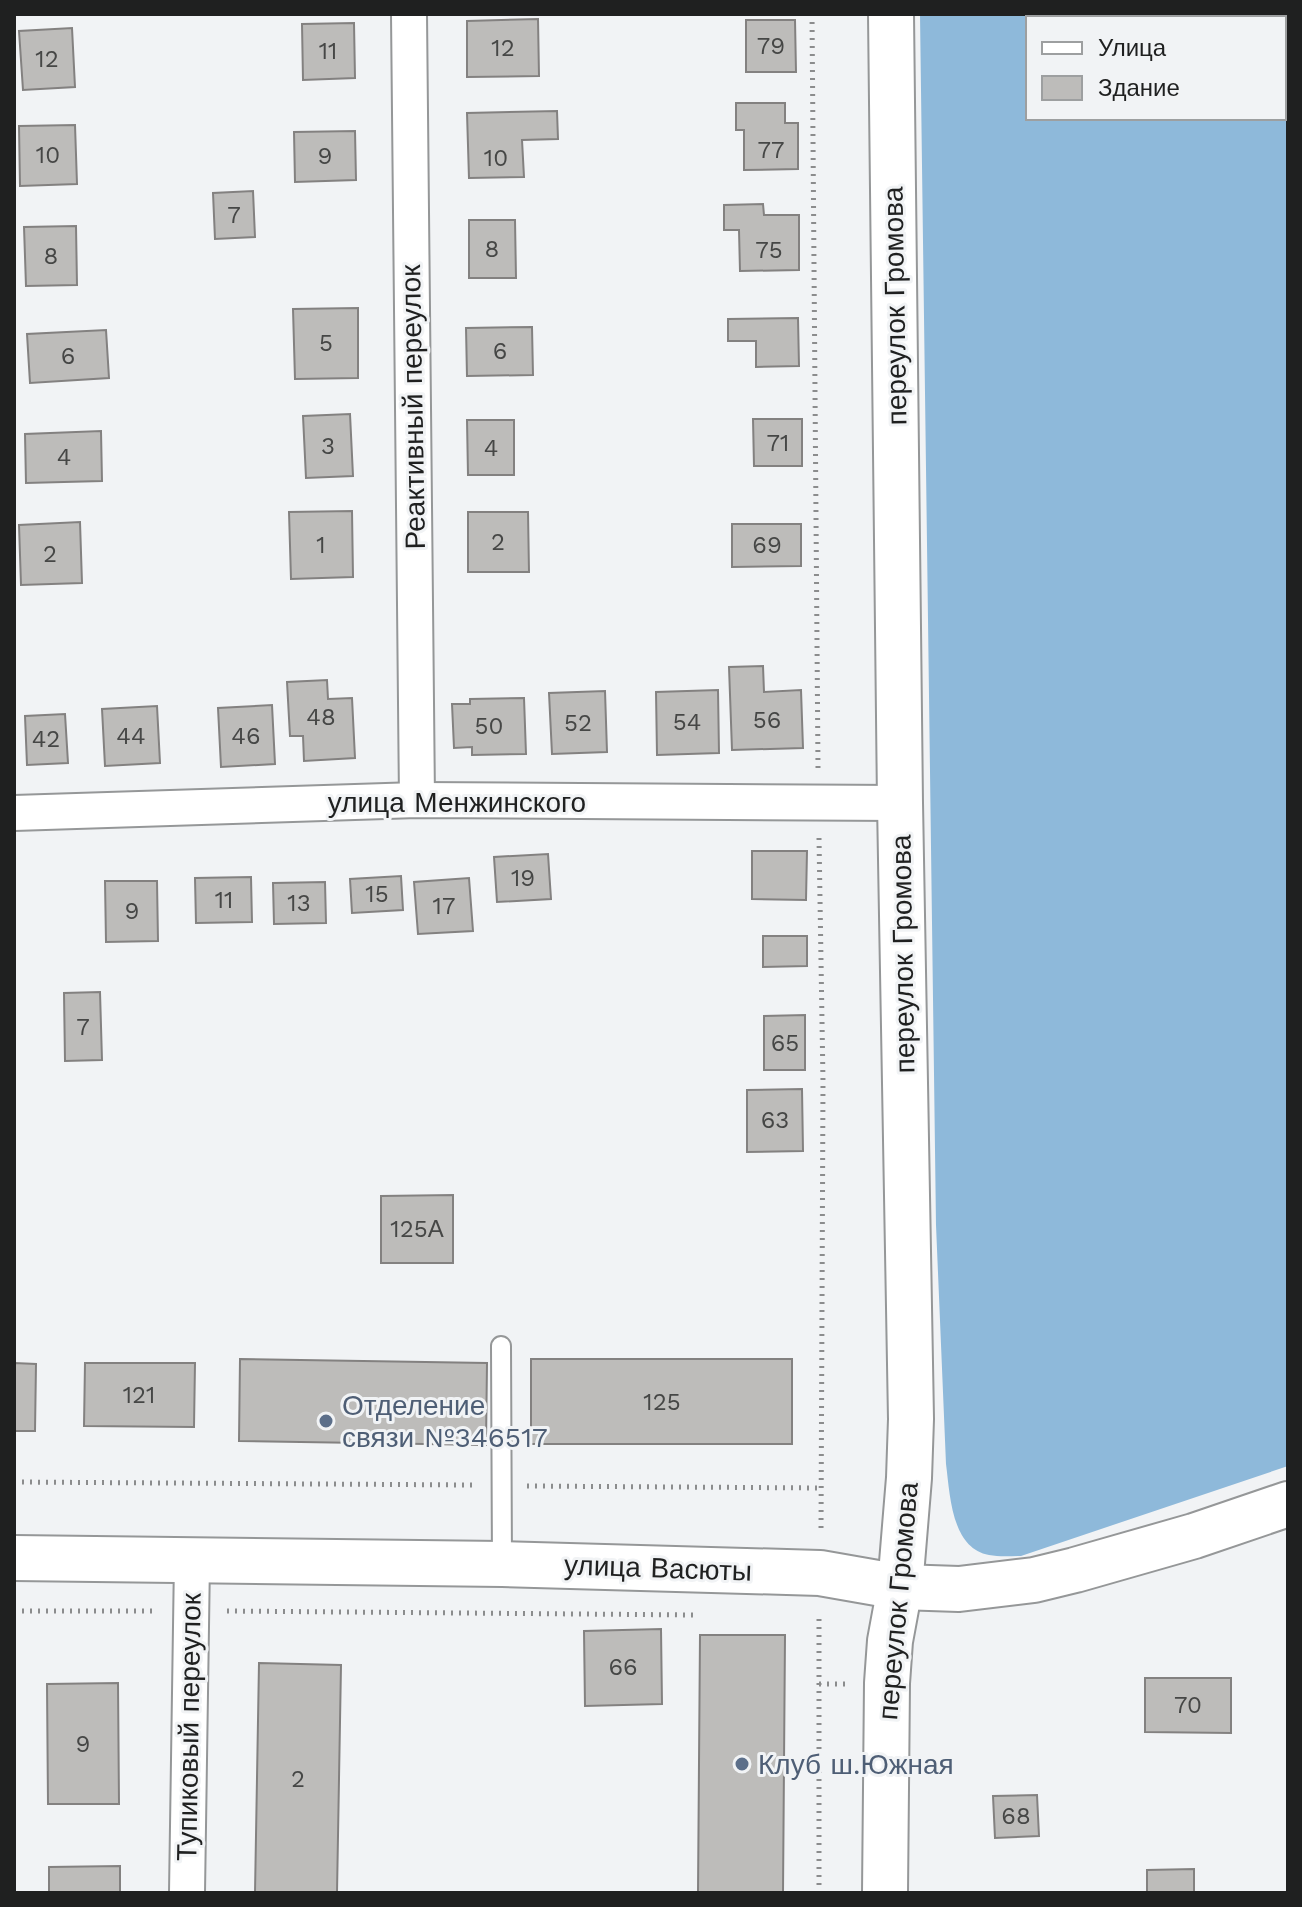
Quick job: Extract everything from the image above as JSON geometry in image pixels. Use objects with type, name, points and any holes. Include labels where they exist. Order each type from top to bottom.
[{"type":"street","name":"Реактивный переулок","points":[[409,14],[417,800]]},
{"type":"street","name":"переулок Громова","points":[[885,1893],[887,1683],[890,1641],[900,1587],[911,1419],[891,14]]},
{"type":"street","name":"улица Менжинского","points":[[14,813],[417,800],[900,803]]},
{"type":"street","name":"улица Васюты","points":[[14,1558],[502,1564],[820,1573],[900,1587],[959,1589],[1034,1580],[1194,1536],[1288,1504]]},
{"type":"street","name":"Тупиковый переулок","points":[[187,1893],[192,1560]]},
{"type":"lane","points":[[501,1346],[502,1564]]},
{"type":"path","points":[[812,14],[823,1082],[819,1893]]},
{"type":"path","points":[[14,1482],[822,1488]]},
{"type":"path","points":[[14,1611],[709,1615]]},
{"type":"shaded area","points":[[920,14],[1288,14],[1288,1466],[1021,1556],[993,1556],[976,1550],[960,1531],[946,1464],[936,1225]]},
{"type":"building","points":[[538,19],[539,76],[467,77],[467,21]]},
{"type":"building","points":[[746,20],[795,20],[796,72],[746,72]]},
{"type":"building","points":[[354,23],[355,78],[303,80],[302,24]]},
{"type":"building","points":[[72,28],[75,87],[23,90],[19,31]]},
{"type":"building","points":[[736,103],[785,103],[785,123],[798,123],[798,169],[744,170],[744,130],[736,130]]},
{"type":"building","points":[[557,111],[558,139],[522,140],[524,177],[469,178],[467,113]]},
{"type":"building","points":[[75,125],[77,184],[20,186],[19,126]]},
{"type":"building","points":[[355,131],[356,180],[295,182],[294,132]]},
{"type":"building","points":[[253,191],[255,237],[215,239],[213,193]]},
{"type":"building","points":[[763,204],[764,215],[799,215],[799,270],[740,271],[739,230],[724,230],[724,205]]},
{"type":"building","points":[[469,220],[515,220],[516,278],[469,278]]},
{"type":"building","points":[[76,226],[77,285],[26,286],[24,227]]},
{"type":"building","points":[[358,308],[358,378],[295,379],[293,309]]},
{"type":"building","points":[[798,318],[799,366],[756,367],[756,341],[728,341],[728,319]]},
{"type":"building","points":[[532,327],[533,375],[467,376],[466,328]]},
{"type":"building","points":[[106,330],[109,378],[30,383],[27,334]]},
{"type":"building","points":[[350,414],[353,476],[306,478],[303,416]]},
{"type":"building","points":[[753,419],[802,419],[802,466],[754,466]]},
{"type":"building","points":[[467,420],[514,420],[514,475],[468,475]]},
{"type":"building","points":[[101,431],[102,481],[26,483],[25,434]]},
{"type":"building","points":[[352,511],[353,577],[291,579],[289,512]]},
{"type":"building","points":[[468,512],[528,512],[529,572],[468,572]]},
{"type":"building","points":[[80,522],[82,583],[21,585],[19,525]]},
{"type":"building","points":[[732,524],[801,524],[801,566],[732,567]]},
{"type":"building","points":[[763,666],[764,692],[801,690],[803,748],[732,750],[729,667]]},
{"type":"building","points":[[327,680],[328,699],[352,698],[355,758],[304,761],[303,736],[290,736],[287,682]]},
{"type":"building","points":[[718,690],[719,753],[657,755],[656,692]]},
{"type":"building","points":[[605,691],[607,752],[552,754],[549,693]]},
{"type":"building","points":[[524,698],[526,754],[472,755],[472,747],[454,748],[452,704],[470,704],[470,699]]},
{"type":"building","points":[[272,705],[275,764],[221,767],[218,708]]},
{"type":"building","points":[[157,706],[160,763],[105,766],[102,709]]},
{"type":"building","points":[[65,714],[68,763],[27,765],[25,716]]},
{"type":"building","points":[[752,851],[807,851],[806,900],[752,899]]},
{"type":"building","points":[[548,854],[551,899],[497,902],[494,857]]},
{"type":"building","points":[[401,876],[403,910],[352,913],[350,879]]},
{"type":"building","points":[[251,877],[252,922],[196,923],[195,878]]},
{"type":"building","points":[[469,878],[473,931],[418,934],[414,882]]},
{"type":"building","points":[[105,881],[157,881],[158,941],[106,942]]},
{"type":"building","points":[[325,882],[326,923],[274,924],[273,883]]},
{"type":"building","points":[[763,936],[807,936],[807,966],[763,967]]},
{"type":"building","points":[[100,992],[102,1060],[65,1061],[64,993]]},
{"type":"building","points":[[805,1015],[805,1070],[764,1070],[764,1016]]},
{"type":"building","points":[[802,1089],[803,1151],[747,1152],[747,1090]]},
{"type":"building","points":[[453,1195],[453,1263],[381,1263],[381,1196]]},
{"type":"building","points":[[240,1359],[487,1363],[486,1445],[239,1441]]},
{"type":"building","points":[[531,1359],[792,1359],[792,1444],[531,1444]]},
{"type":"building","points":[[14,1363],[36,1364],[35,1431],[14,1431]]},
{"type":"building","points":[[85,1363],[195,1363],[194,1427],[84,1426]]},
{"type":"building","points":[[661,1629],[662,1704],[585,1706],[584,1631]]},
{"type":"building","name":"Клуб ш.Южная","points":[[700,1635],[785,1635],[783,1893],[698,1893]]},
{"type":"building","points":[[259,1663],[341,1665],[337,1893],[255,1893]]},
{"type":"building","points":[[1145,1678],[1231,1678],[1231,1733],[1145,1732]]},
{"type":"building","points":[[118,1683],[119,1804],[48,1804],[47,1684]]},
{"type":"building","points":[[1037,1795],[1039,1836],[995,1838],[993,1796]]},
{"type":"building","points":[[120,1866],[120,1893],[49,1893],[49,1867]]},
{"type":"building","points":[[1194,1869],[1194,1893],[1147,1893],[1147,1870]]},
{"type":"place","name":"Отделение связи №346517","points":[[326,1421]]},
{"type":"place","name":"Клуб ш.Южная","points":[[742,1764]]}]
